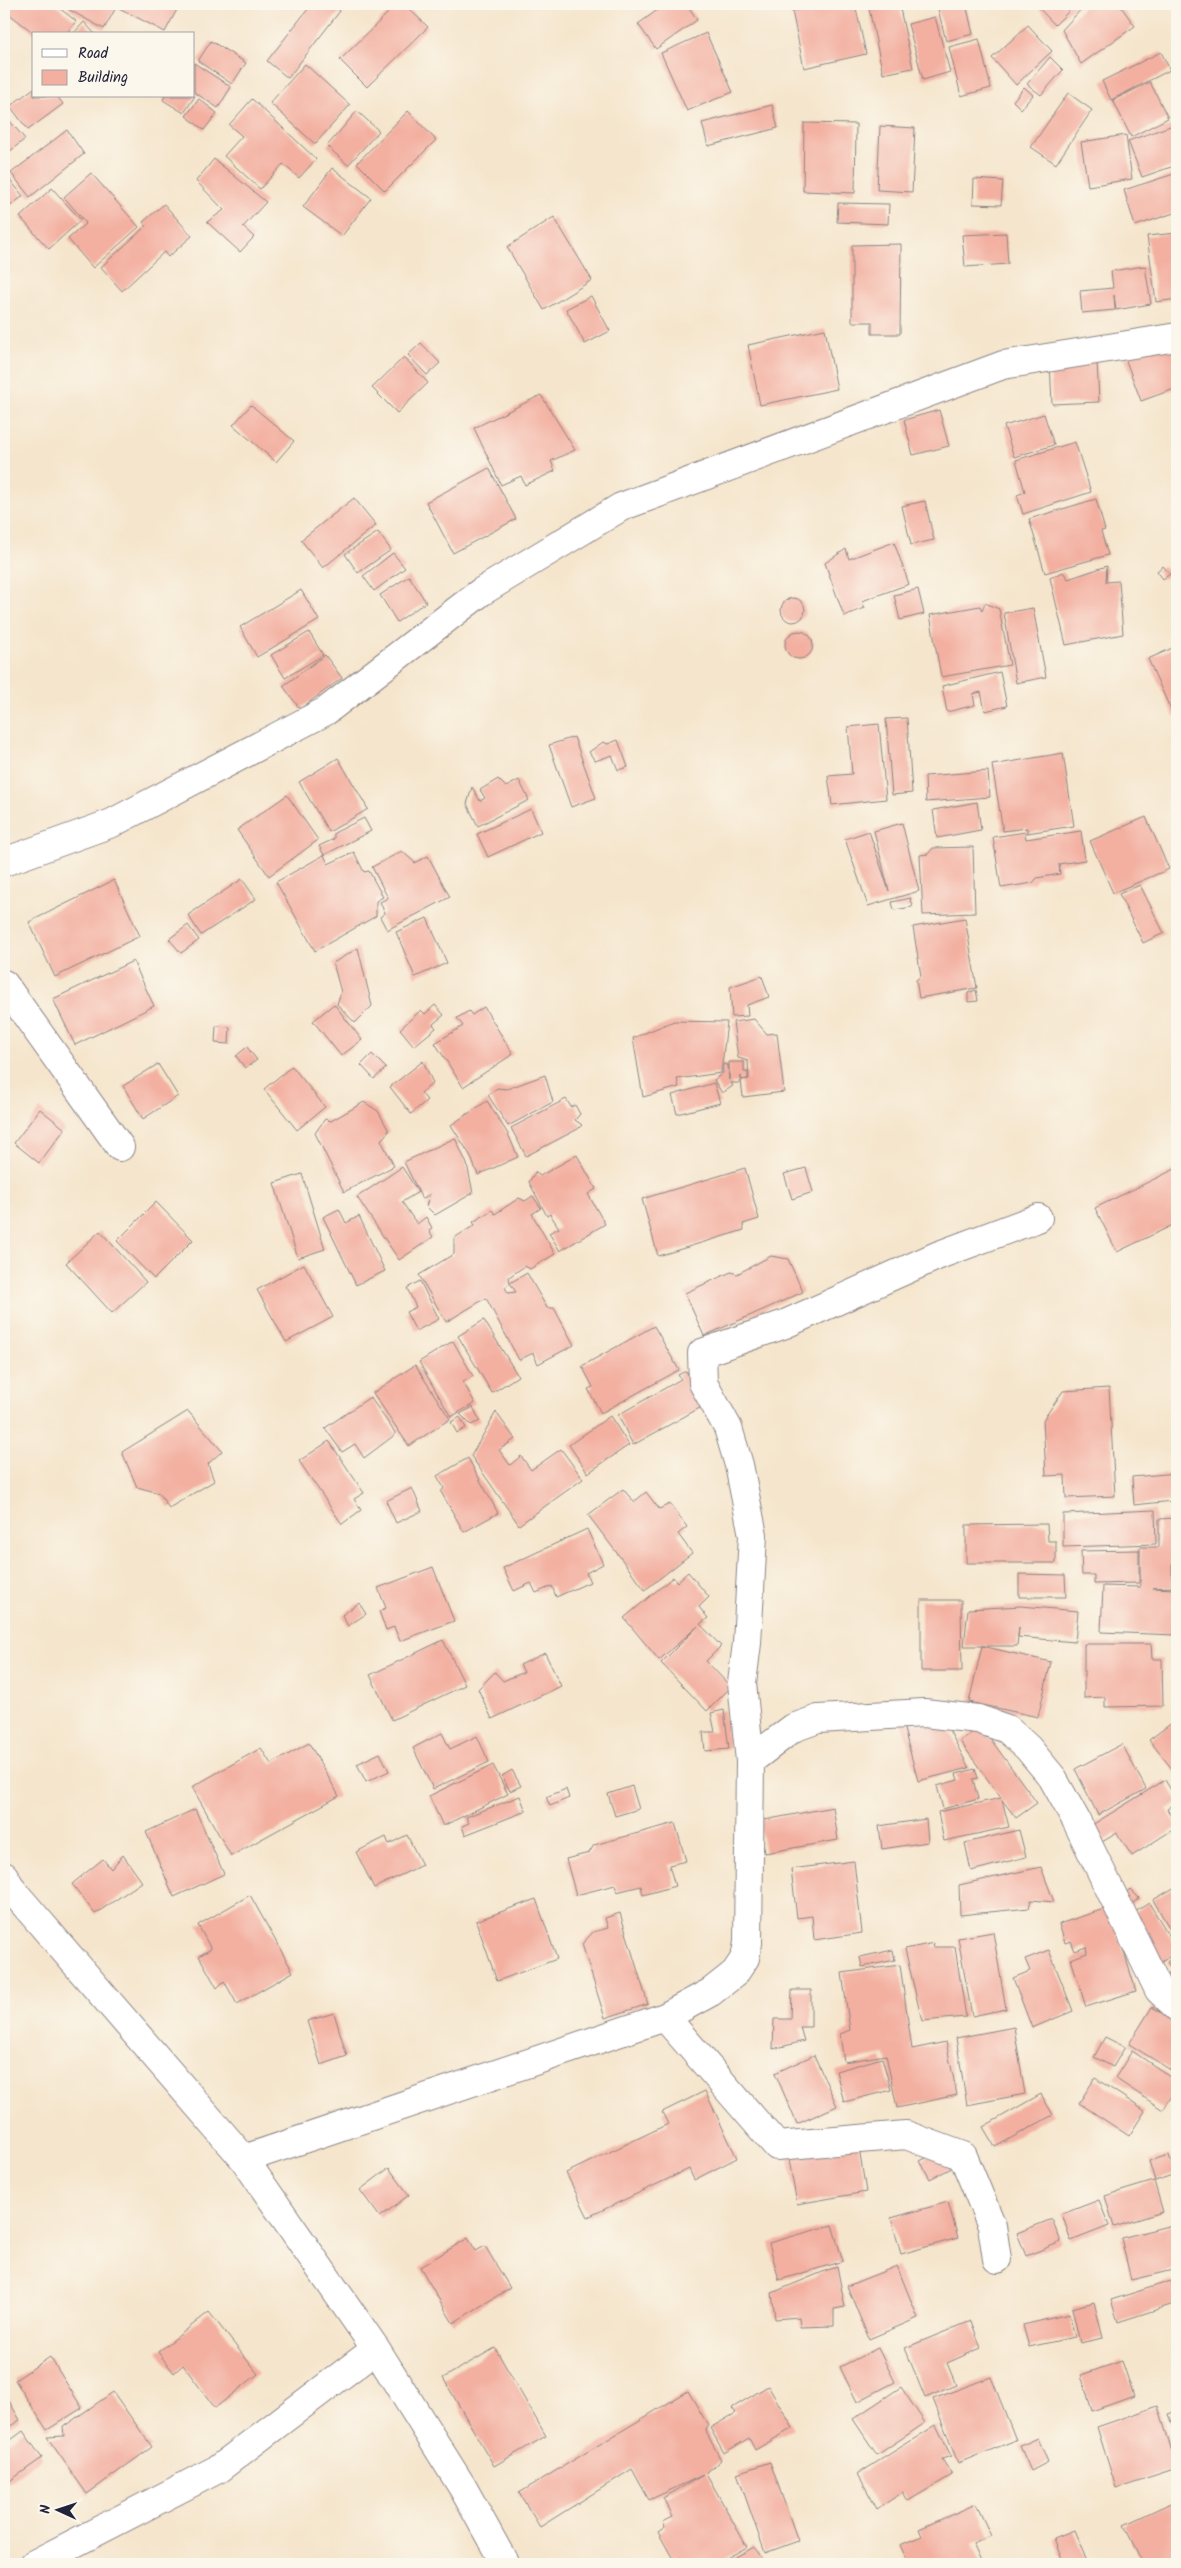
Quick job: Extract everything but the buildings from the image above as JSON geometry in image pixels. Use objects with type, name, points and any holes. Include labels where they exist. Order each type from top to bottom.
[{"type":"street","points":[[4,862],[112,823],[326,711],[481,592],[622,507],[1003,366],[1177,337]]},
{"type":"street","points":[[4,984],[120,1147]]},
{"type":"street","points":[[244,2159],[665,2016],[711,1992],[736,1973],[745,1958],[748,1943],[751,1872],[750,1760],[742,1683],[747,1643],[753,1535],[739,1465],[728,1428],[702,1383],[702,1353],[785,1324],[939,1255],[1038,1218]]},
{"type":"street","points":[[750,1760],[793,1728],[818,1719],[924,1713],[978,1719],[1007,1729],[1028,1748],[1052,1777],[1076,1820],[1159,1990],[1177,2007]]},
{"type":"street","points":[[4,1876],[20,1898],[244,2159],[376,2349],[463,2488],[505,2564]]},
{"type":"street","points":[[665,2016],[777,2146],[906,2135],[963,2156],[992,2226],[997,2259]]},
{"type":"street","points":[[34,2564],[218,2469],[376,2349]]}]
